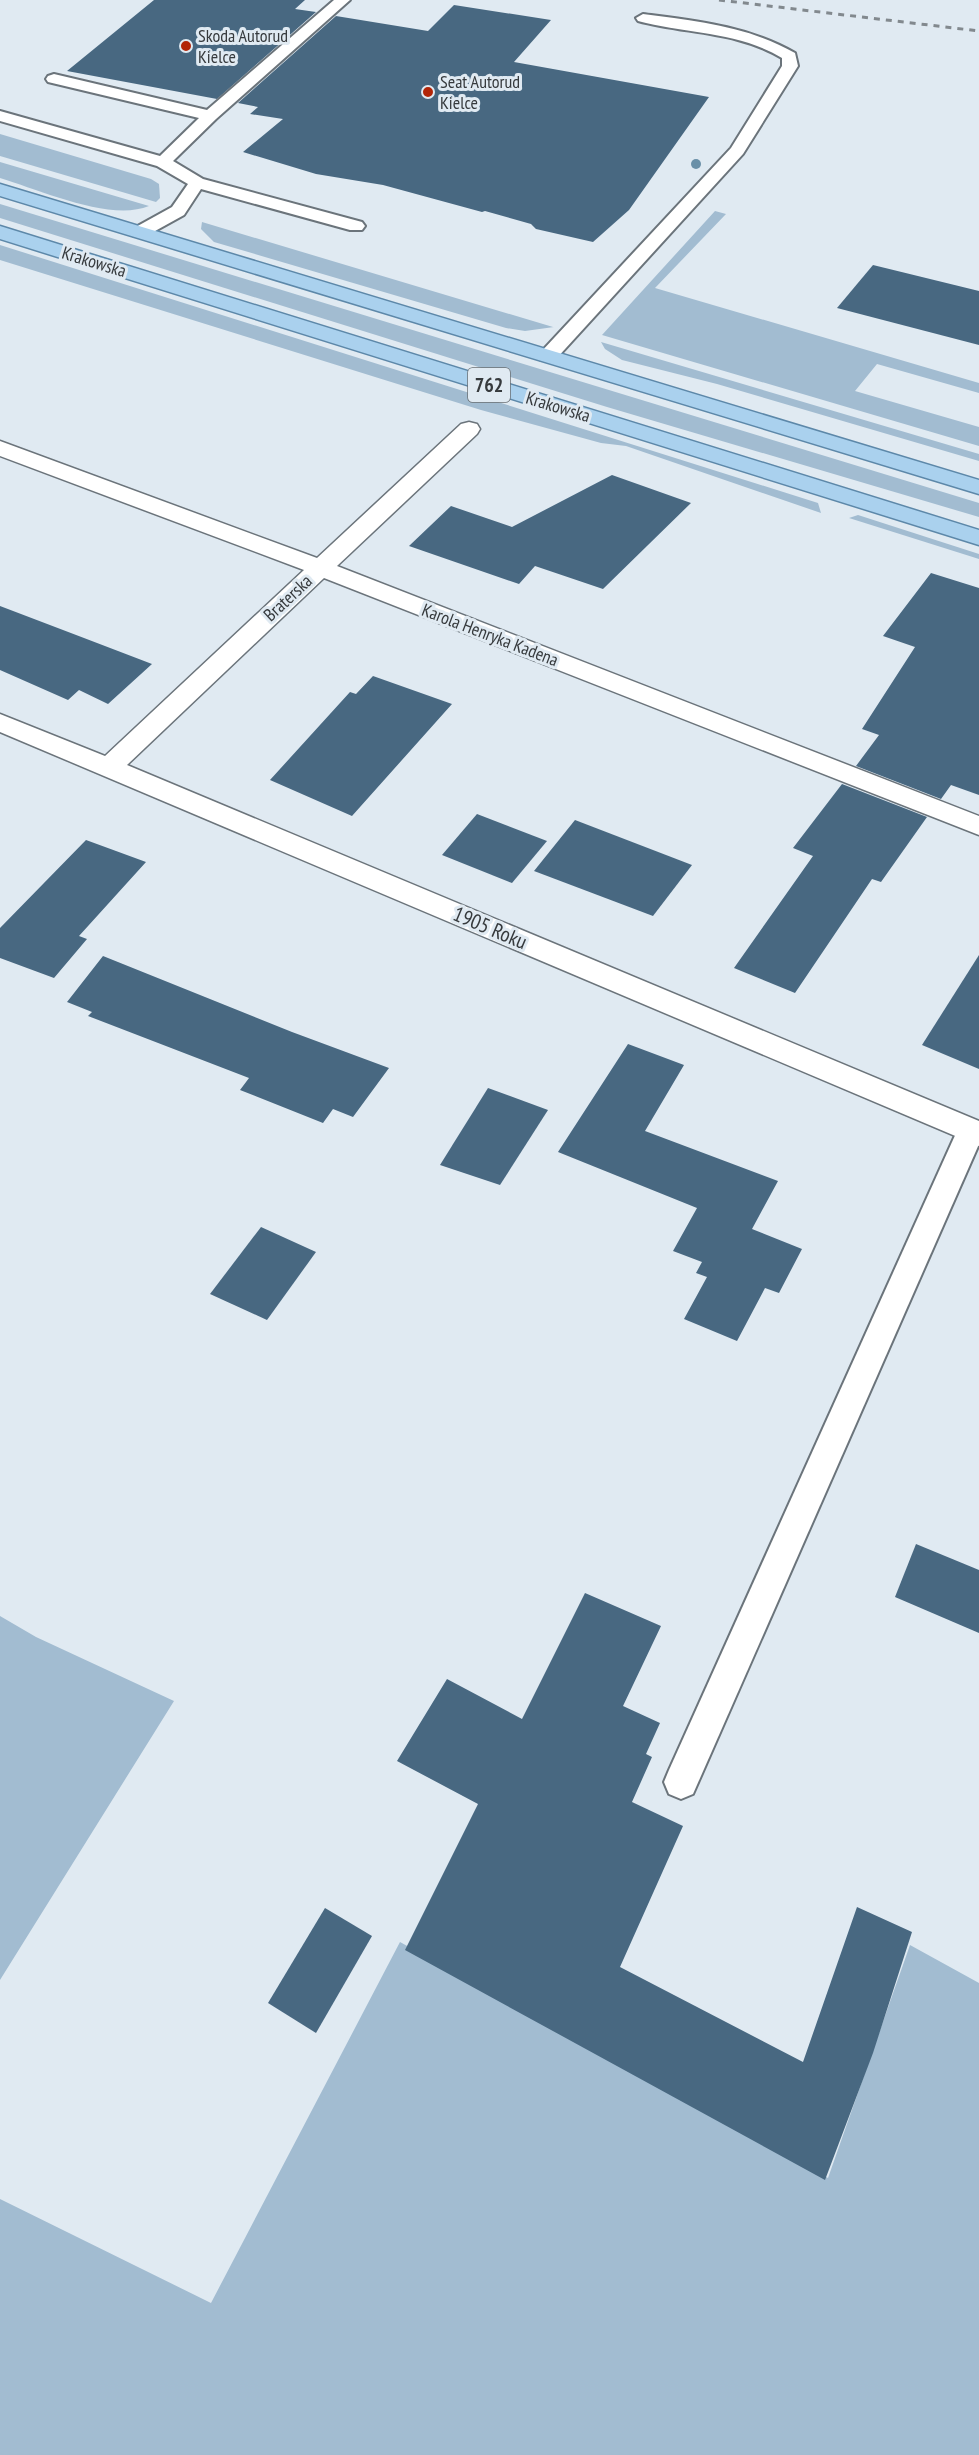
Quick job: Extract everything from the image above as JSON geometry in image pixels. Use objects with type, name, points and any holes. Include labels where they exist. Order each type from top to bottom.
[{"type":"main road","name":"Krakowska","points":[[0,190],[979,487]]},
{"type":"main road","name":"Krakowska","points":[[0,232],[979,538]]},
{"type":"street","name":"Braterska","points":[[108,768],[469,429]]},
{"type":"street","name":"Karola Henryka Kadena","points":[[0,448],[320,568],[979,826]]},
{"type":"street","name":"1905 Roku","points":[[0,722],[975,1133]]},
{"type":"lane","points":[[163,162],[210,116],[343,0]]},
{"type":"lane","points":[[548,356],[737,151],[790,66],[790,56],[776,46],[753,38],[643,18]]},
{"type":"lane","points":[[54,79],[210,116]]},
{"type":"lane","points":[[0,116],[163,162],[197,183],[356,226]]},
{"type":"lane","points":[[140,232],[178,211],[197,183]]},
{"type":"lane","points":[[681,1782],[975,1133]]},
{"type":"shaded area","points":[[0,134],[151,179],[159,184],[160,198],[156,202],[0,156]]},
{"type":"shaded area","points":[[0,162],[149,206],[133,210],[115,210],[54,196],[0,178]]},
{"type":"shaded area","points":[[0,204],[979,503],[979,517],[607,407],[0,218]]},
{"type":"shaded area","points":[[715,211],[726,214],[655,288],[979,383],[979,393],[877,364],[855,391],[979,427],[979,446],[602,335]]},
{"type":"shaded area","points":[[202,222],[554,327],[525,331],[506,328],[214,242],[201,229]]},
{"type":"shaded area","points":[[0,245],[818,503],[821,513],[626,446],[601,443],[481,410],[0,260]]},
{"type":"shaded area","points":[[601,342],[979,454],[979,461],[717,384],[622,360],[605,349]]},
{"type":"shaded area","points":[[858,515],[979,554],[979,559],[849,518]]},
{"type":"shaded area","points":[[0,1616],[36,1637],[174,1701],[0,1980]]},
{"type":"shaded area","points":[[400,1942],[828,2178],[910,1945],[979,1983],[979,2455],[0,2455],[0,2199],[211,2303]]},
{"type":"building","name":"Skoda Autorud Kielce","points":[[154,0],[305,0],[295,9],[316,12],[217,99],[67,71]]},
{"type":"building","points":[[454,5],[551,20],[514,62],[709,97],[629,210],[593,242],[536,229],[531,224],[383,185],[316,174],[243,152],[283,119],[250,114],[258,107],[238,103],[336,16],[428,31]]},
{"type":"building","points":[[873,265],[979,291],[979,345],[837,308]]},
{"type":"building","points":[[612,475],[691,503],[603,589],[535,566],[519,584],[409,546],[451,506],[512,527]]},
{"type":"building","points":[[931,573],[979,588],[979,795],[951,785],[941,799],[856,766],[879,735],[862,729],[915,647],[883,636]]},
{"type":"building","points":[[0,606],[152,664],[108,704],[79,690],[68,700],[0,670]]},
{"type":"building","points":[[373,676],[452,704],[352,816],[270,780],[350,692],[356,694]]},
{"type":"building","points":[[842,784],[927,817],[881,882],[872,879],[795,993],[734,968],[813,856],[793,848]]},
{"type":"building","points":[[477,814],[547,841],[512,883],[442,855]]},
{"type":"building","points":[[575,820],[692,865],[653,916],[534,871]]},
{"type":"building","points":[[86,840],[146,862],[79,936],[87,939],[54,978],[0,958],[0,928]]},
{"type":"building","points":[[979,955],[979,1069],[922,1045]]},
{"type":"building","points":[[103,956],[292,1032],[389,1068],[353,1117],[333,1109],[323,1123],[240,1090],[249,1078],[88,1016],[92,1012],[67,1002]]},
{"type":"building","points":[[628,1044],[684,1065],[645,1131],[778,1181],[752,1229],[802,1249],[779,1293],[765,1288],[737,1341],[684,1319],[707,1277],[696,1273],[702,1262],[673,1251],[697,1208],[558,1152]]},
{"type":"building","points":[[488,1088],[548,1110],[500,1185],[440,1165]]},
{"type":"building","points":[[261,1227],[316,1252],[267,1320],[210,1294]]},
{"type":"building","points":[[916,1544],[979,1570],[979,1633],[895,1597]]},
{"type":"building","points":[[585,1593],[661,1626],[623,1706],[660,1723],[646,1754],[652,1757],[632,1802],[683,1826],[620,1967],[803,2062],[857,1907],[912,1932],[873,2053],[825,2180],[405,1950],[478,1804],[397,1761],[447,1679],[522,1719]]},
{"type":"building","points":[[325,1908],[372,1936],[316,2033],[268,2003]]},
{"type":"railway","points":[[719,0],[979,31]]},
{"type":"place","name":"Skoda Autorud Kielce","points":[[186,46]]},
{"type":"place","name":"Seat Autorud Kielce","points":[[428,92]]}]
